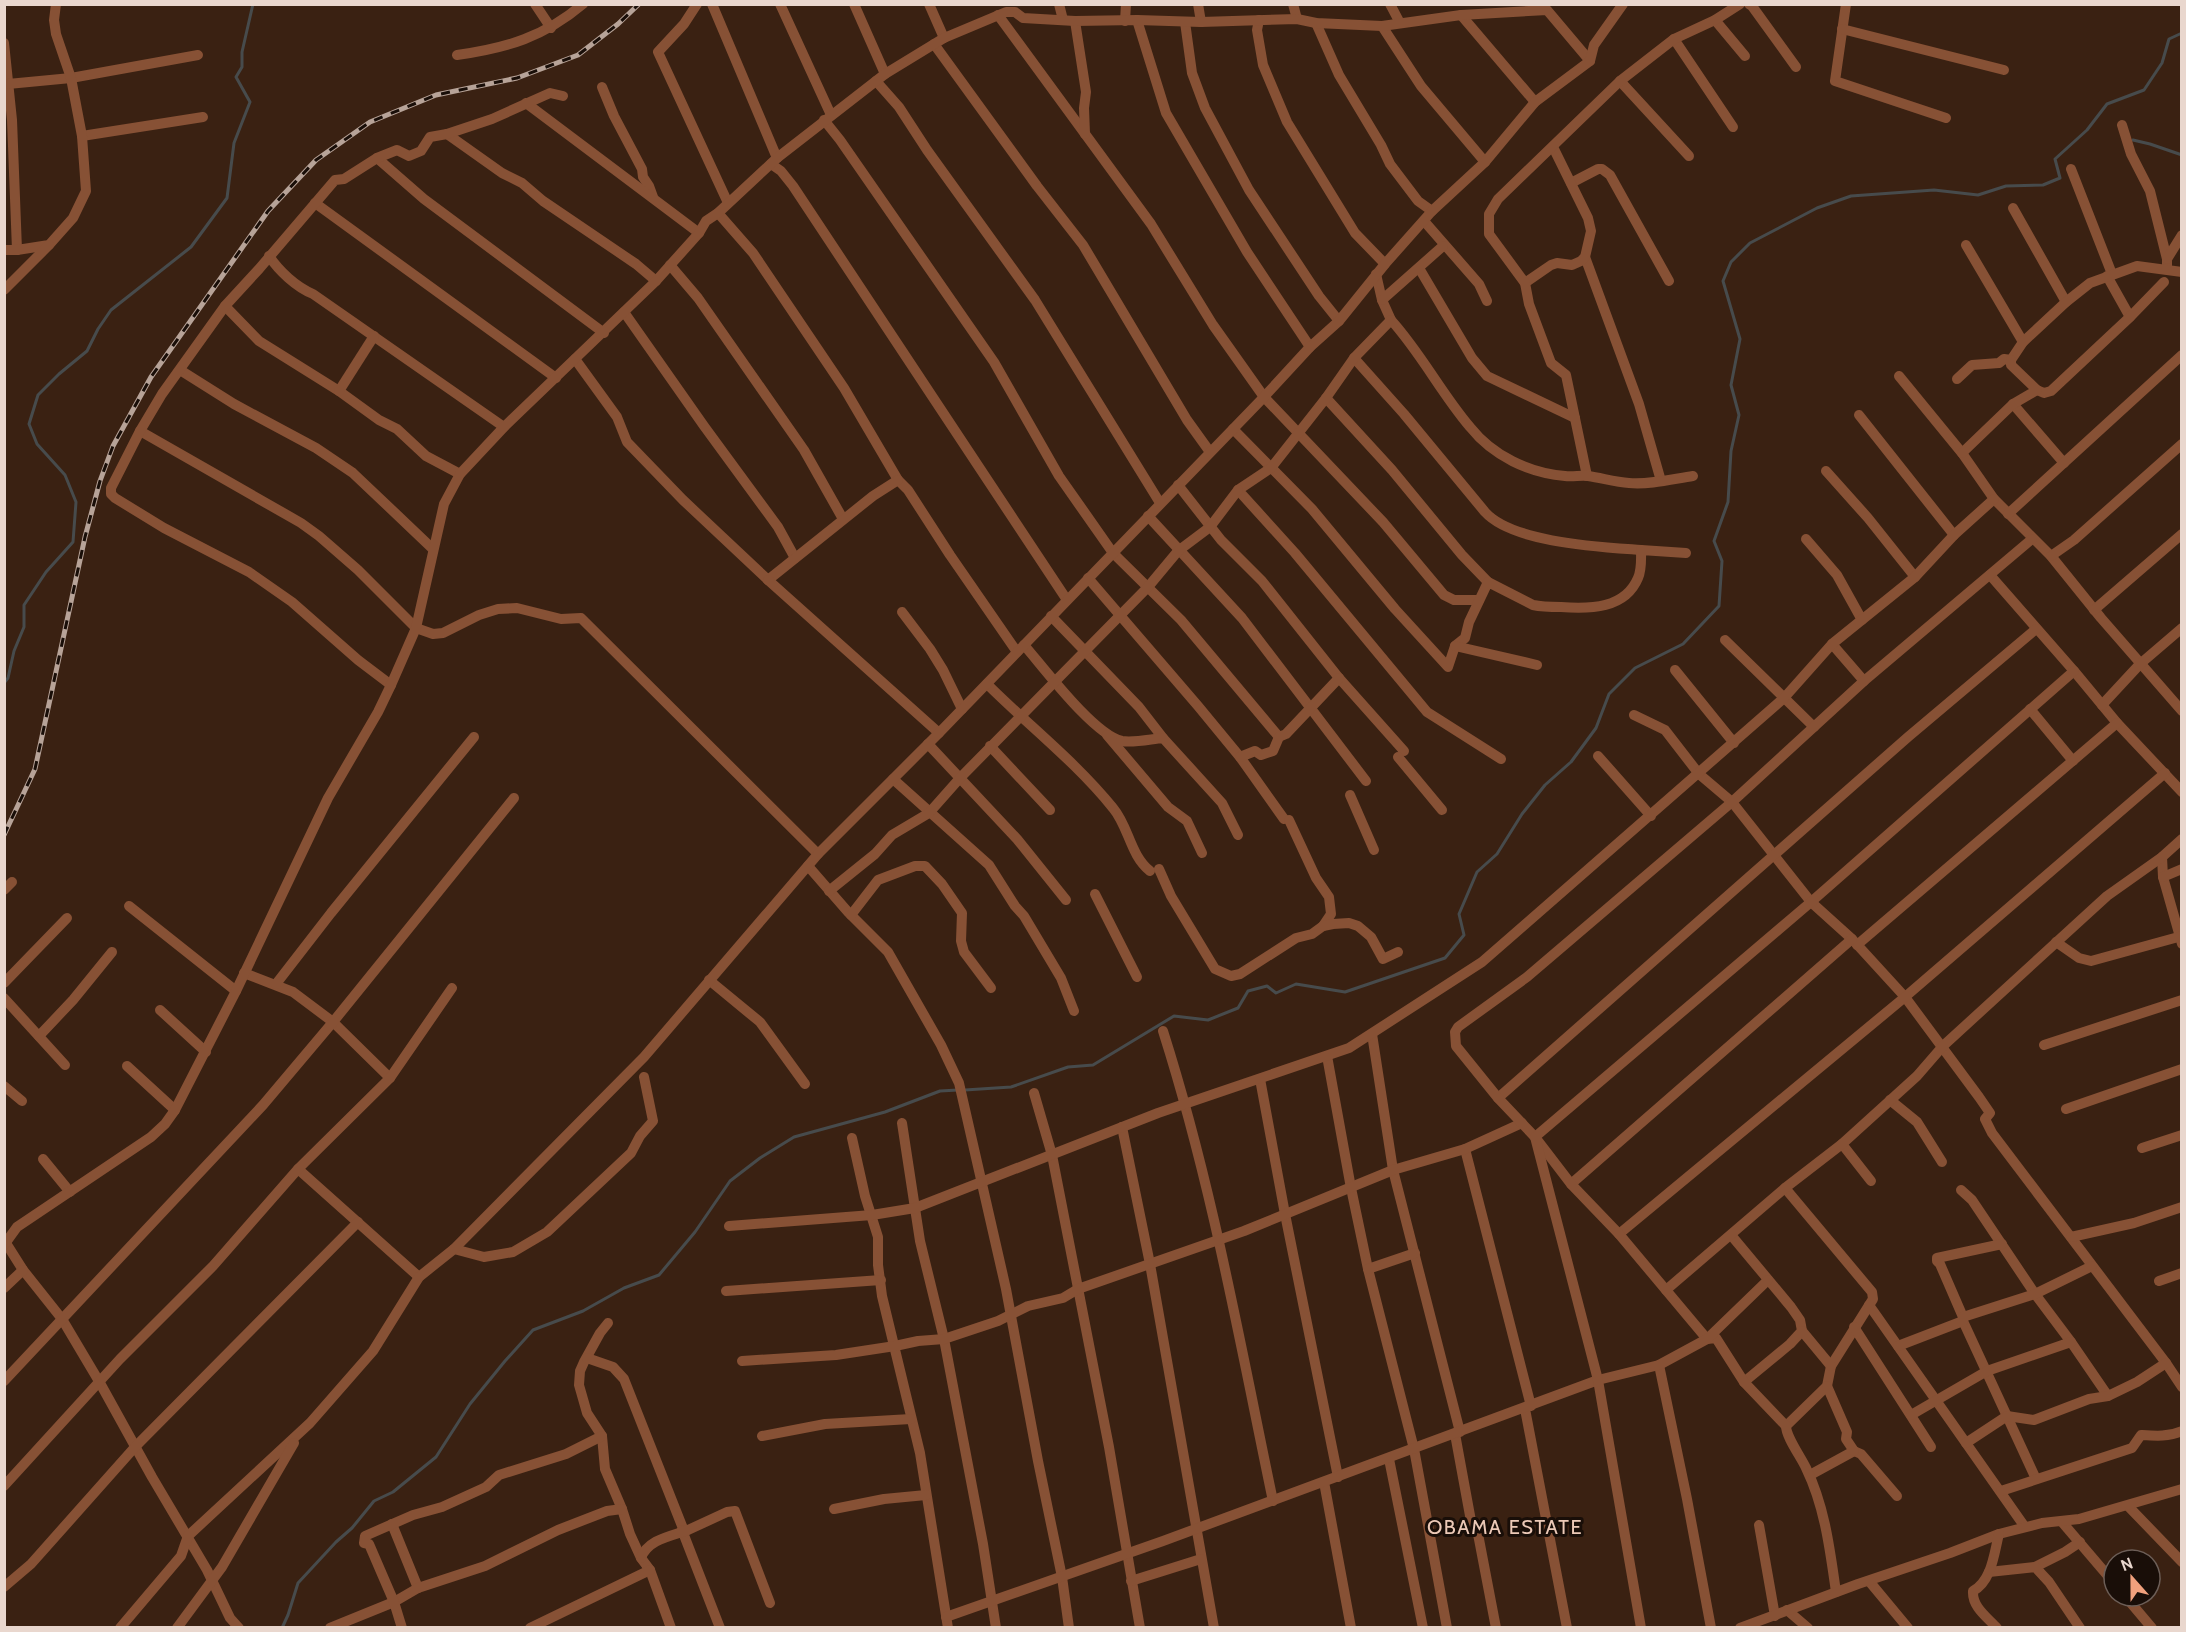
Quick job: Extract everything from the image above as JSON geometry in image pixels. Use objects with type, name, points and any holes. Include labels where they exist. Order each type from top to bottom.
[{"type":"street","points":[[4,290],[73,218],[86,191],[82,136],[71,78],[56,34],[54,20],[56,4]]},
{"type":"street","points":[[534,4],[550,28]]},
{"type":"street","points":[[457,55],[507,46],[550,28],[584,4]]},
{"type":"street","points":[[697,4],[684,24],[658,52],[728,203]]},
{"type":"street","points":[[712,4],[774,161],[793,186],[1067,600]]},
{"type":"street","points":[[780,4],[840,140],[994,362],[1059,476],[1113,553],[1181,620],[1279,737]]},
{"type":"street","points":[[854,4],[880,78],[939,167],[1035,300],[1160,503]]},
{"type":"street","points":[[929,4],[939,41],[1037,186],[1088,252],[1187,420],[1210,452]]},
{"type":"street","points":[[1059,4],[1069,20],[1086,92],[1085,134]]},
{"type":"street","points":[[1125,21],[1126,4]]},
{"type":"street","points":[[1198,4],[1200,22]]},
{"type":"street","points":[[1293,4],[1297,19]]},
{"type":"street","points":[[1390,4],[1400,23]]},
{"type":"street","points":[[120,1628],[181,1556],[188,1536],[303,1430],[363,1365],[419,1277],[454,1249],[644,1057],[818,854],[1021,649],[1310,347],[1339,321],[1376,274],[1432,211],[1485,162],[1535,102],[1590,61],[1594,45],[1623,4]]},
{"type":"street","points":[[1587,476],[1566,375],[1551,363],[1529,304],[1525,283],[1490,234],[1489,214],[1498,199],[1620,81],[1674,39],[1715,20],[1740,4]]},
{"type":"street","points":[[1749,4],[1796,67]]},
{"type":"street","points":[[1846,4],[1834,81],[1946,118]]},
{"type":"street","points":[[239,1628],[230,1618],[188,1536],[62,1319],[23,1270],[5,1243],[17,1227],[151,1137],[176,1110],[236,991],[328,798],[391,685],[416,628],[444,504],[460,474],[504,427],[657,280],[699,233],[706,221],[718,213],[774,161],[880,78],[939,41],[1001,10],[1015,12],[1023,18],[1069,20],[1200,22],[1297,19],[1316,23],[1382,26],[1461,15],[1480,9],[1546,7],[1590,61]]},
{"type":"street","points":[[1001,10],[1085,134],[1151,224],[1213,325],[1264,397],[1383,522],[1444,595],[1454,600],[1479,600]]},
{"type":"street","points":[[1461,15],[1535,102]]},
{"type":"street","points":[[1137,20],[1166,113],[1247,252],[1310,347]]},
{"type":"street","points":[[1259,20],[1257,30],[1263,65],[1287,122],[1355,233],[1385,264]]},
{"type":"street","points":[[1715,20],[1744,56]]},
{"type":"street","points":[[1185,22],[1192,73],[1205,108],[1249,190],[1319,296],[1339,321]]},
{"type":"street","points":[[1316,23],[1338,75],[1382,145],[1390,164],[1418,201],[1432,211]]},
{"type":"street","points":[[1382,26],[1421,86],[1485,162]]},
{"type":"street","points":[[1842,29],[2004,69]]},
{"type":"street","points":[[1674,39],[1733,127]]},
{"type":"street","points":[[4,43],[12,120],[17,250]]},
{"type":"street","points":[[8,84],[71,78],[198,55]]},
{"type":"street","points":[[1620,81],[1689,156]]},
{"type":"street","points":[[602,87],[653,197]]},
{"type":"street","points":[[391,685],[358,660],[292,602],[249,572],[164,528],[115,498],[111,494],[111,488],[140,430],[162,394],[225,306],[335,180],[344,179],[377,158],[398,150],[409,156],[421,151],[430,136],[447,134],[550,93],[563,96]]},
{"type":"street","points":[[526,104],[699,233]]},
{"type":"street","points":[[82,136],[203,117]]},
{"type":"street","points":[[2122,125],[2131,154],[2150,191],[2167,264]]},
{"type":"street","points":[[447,134],[502,173],[522,183],[543,201],[657,280]]},
{"type":"street","points":[[1553,147],[1590,223],[1591,231],[1585,257],[1639,404],[1661,481]]},
{"type":"street","points":[[377,158],[432,205],[604,333]]},
{"type":"street","points":[[1571,183],[1596,170],[1602,169],[1610,174],[1669,281]]},
{"type":"street","points":[[2071,169],[2110,275],[2130,317]]},
{"type":"street","points":[[315,203],[556,378]]},
{"type":"street","points":[[2013,208],[2066,302]]},
{"type":"street","points":[[718,213],[753,253],[843,388],[898,480],[908,490],[950,555],[1021,649],[1107,735],[1168,807],[1187,821],[1202,853]]},
{"type":"street","points":[[1424,221],[1443,246],[1479,284],[1487,301]]},
{"type":"street","points":[[2167,264],[2181,235]]},
{"type":"street","points":[[4,250],[49,245]]},
{"type":"street","points":[[1966,245],[2023,342]]},
{"type":"street","points":[[1382,300],[1443,246]]},
{"type":"street","points":[[269,256],[277,268],[305,291],[313,294],[504,427]]},
{"type":"street","points":[[1525,283],[1551,265],[1557,263],[1572,265],[1585,257]]},
{"type":"street","points":[[2164,282],[2051,391],[2044,393],[2037,390],[2010,365],[2023,342],[2090,283],[2137,266],[2167,264],[2181,272]]},
{"type":"street","points":[[670,265],[698,298],[804,450],[843,519]]},
{"type":"street","points":[[1419,268],[1472,358],[1487,376],[1575,418]]},
{"type":"street","points":[[1376,274],[1382,300],[1391,320],[1407,337],[1442,391],[1469,426],[1490,447],[1508,460],[1540,471],[1565,476],[1587,476],[1630,484],[1693,477]]},
{"type":"street","points":[[225,306],[259,341],[339,391],[379,420],[397,429],[426,456],[460,474]]},
{"type":"street","points":[[624,312],[778,527],[795,558]]},
{"type":"street","points":[[829,891],[875,854],[891,835],[929,813],[1020,716],[1148,587],[1178,551],[1210,527],[1238,490],[1271,468],[1354,358],[1391,320]]},
{"type":"street","points":[[339,391],[374,336]]},
{"type":"street","points":[[2008,514],[2181,355]]},
{"type":"street","points":[[1354,358],[1496,523],[1542,538],[1580,546],[1686,553]]},
{"type":"street","points":[[575,359],[617,417],[627,442],[683,500],[768,580],[939,732]]},
{"type":"street","points":[[1956,379],[1972,365],[1999,363],[2004,359],[2011,360]]},
{"type":"street","points":[[180,370],[234,404],[316,448],[353,472],[433,549]]},
{"type":"street","points":[[1899,376],[1962,453],[1994,499],[2051,556],[2181,711]]},
{"type":"street","points":[[1962,453],[2013,404],[2037,390]]},
{"type":"street","points":[[1326,398],[1392,470],[1462,555],[1488,582],[1533,605],[1588,609],[1617,601],[1632,587],[1641,571],[1641,550]]},
{"type":"street","points":[[2013,404],[2064,463]]},
{"type":"street","points":[[1859,415],[1954,535]]},
{"type":"street","points":[[1233,429],[1312,509],[1401,617],[1448,667],[1455,646],[1465,638],[1469,622],[1488,582]]},
{"type":"street","points":[[140,430],[301,523],[358,570],[416,628],[433,634],[443,633],[479,615],[498,609],[517,608],[561,619],[581,618],[818,854]]},
{"type":"street","points":[[2051,556],[2074,540],[2181,444]]},
{"type":"street","points":[[1826,471],[1868,518],[1915,577]]},
{"type":"street","points":[[768,580],[843,519],[898,480]]},
{"type":"street","points":[[1178,485],[1210,527],[1262,581],[1401,754],[1442,810]]},
{"type":"street","points":[[1238,490],[1295,553],[1427,712],[1501,759]]},
{"type":"street","points":[[729,1226],[872,1215],[915,1208],[1186,1103],[1349,1048],[1482,962],[1784,698],[1832,644],[1915,577],[1954,535],[1994,499]]},
{"type":"street","points":[[1148,516],[1242,618],[1366,781]]},
{"type":"street","points":[[2094,610],[2181,534]]},
{"type":"street","points":[[1806,539],[1838,575],[1862,620]]},
{"type":"street","points":[[1707,1339],[1619,1234],[1571,1184],[1535,1137],[1497,1098],[1456,1046],[1455,1032],[1458,1027],[1527,977],[1732,802],[1864,681],[2032,539]]},
{"type":"street","points":[[1990,575],[2116,723],[2181,792]]},
{"type":"street","points":[[987,684],[1083,774],[1113,807],[1140,861],[1155,870],[1215,969],[1231,976],[1240,974],[1296,938],[1312,934],[1323,926],[1331,914],[1329,897],[1316,880],[1286,820],[1198,706],[1088,578]]},
{"type":"street","points":[[902,612],[943,670],[954,698],[962,709]]},
{"type":"street","points":[[1051,616],[1139,707],[1163,738],[1222,803],[1238,835]]},
{"type":"street","points":[[2102,705],[2140,664],[2181,628]]},
{"type":"street","points":[[1497,1098],[1908,737],[2036,629]]},
{"type":"street","points":[[1725,640],[1814,727]]},
{"type":"street","points":[[1832,644],[1864,681]]},
{"type":"street","points":[[1455,646],[1537,666]]},
{"type":"street","points":[[1675,670],[1734,743]]},
{"type":"street","points":[[1535,1137],[1811,902],[2074,671]]},
{"type":"street","points":[[1240,758],[1255,751],[1261,755],[1273,751],[1279,737],[1286,734],[1339,678]]},
{"type":"street","points":[[2030,709],[2073,761]]},
{"type":"street","points":[[1634,715],[1665,730],[1699,774],[1732,802],[1811,902],[1855,942],[1905,997],[1990,1113],[1985,1119],[1992,1133],[2166,1363],[2181,1387]]},
{"type":"street","points":[[1571,1184],[2116,723]]},
{"type":"street","points":[[1107,735],[1122,741],[1163,738]]},
{"type":"street","points":[[276,984],[474,737]]},
{"type":"street","points":[[928,744],[1017,839],[1066,900]]},
{"type":"street","points":[[990,747],[1050,810]]},
{"type":"street","points":[[1598,756],[1651,816]]},
{"type":"street","points":[[1619,1234],[1905,997],[2165,773]]},
{"type":"street","points":[[893,779],[989,865],[1051,961],[1064,984],[1074,1011]]},
{"type":"street","points":[[1350,795],[1374,850]]},
{"type":"street","points":[[4,1381],[263,1105],[514,798]]},
{"type":"street","points":[[1666,1290],[1785,1188],[1842,1144],[1917,1076],[1943,1046],[2107,896],[2162,857],[2181,839]]},
{"type":"street","points":[[2056,942],[2079,958],[2091,961],[2181,939],[2163,877],[2162,857]]},
{"type":"street","points":[[807,866],[888,952],[941,1045],[959,1083],[1010,1314],[1062,1577],[1069,1628]]},
{"type":"street","points":[[851,915],[878,880],[915,866],[925,866],[942,884],[962,913],[961,941],[964,952],[991,988]]},
{"type":"street","points":[[2163,877],[2181,869]]},
{"type":"street","points":[[1095,894],[1137,977]]},
{"type":"street","points":[[129,906],[236,991]]},
{"type":"street","points":[[4,983],[67,918]]},
{"type":"street","points":[[1323,926],[1349,923],[1358,926],[1371,937],[1383,959],[1398,952]]},
{"type":"street","points":[[39,1036],[73,1000],[112,952]]},
{"type":"street","points":[[244,974],[293,992],[333,1022],[390,1078]]},
{"type":"street","points":[[709,980],[760,1022],[805,1084]]},
{"type":"street","points":[[4,1486],[132,1346],[213,1266],[298,1169],[390,1078],[452,988]]},
{"type":"street","points":[[4,998],[65,1065]]},
{"type":"street","points":[[2044,1045],[2181,1000]]},
{"type":"street","points":[[160,1010],[206,1052]]},
{"type":"street","points":[[1163,1031],[1186,1103],[1219,1239],[1273,1501]]},
{"type":"street","points":[[1372,1034],[1393,1170],[1457,1433],[1471,1521],[1478,1534],[1496,1628]]},
{"type":"street","points":[[1327,1056],[1368,1269],[1414,1449],[1447,1628]]},
{"type":"street","points":[[127,1066],[176,1110]]},
{"type":"street","points":[[2066,1109],[2181,1069]]},
{"type":"street","points":[[454,1249],[484,1257],[513,1252],[556,1224],[631,1154],[640,1136],[653,1121],[644,1077]]},
{"type":"street","points":[[1260,1079],[1338,1477]]},
{"type":"street","points":[[4,1086],[22,1101]]},
{"type":"street","points":[[1034,1093],[1052,1155],[1107,1437],[1140,1628]]},
{"type":"street","points":[[1890,1100],[1917,1122],[1942,1162]]},
{"type":"street","points":[[902,1123],[927,1273],[944,1339],[983,1544],[996,1628]]},
{"type":"street","points":[[742,1360],[836,1354],[944,1339],[998,1321],[1028,1306],[1063,1298],[1078,1289],[1244,1231],[1393,1170],[1465,1149],[1522,1124]]},
{"type":"street","points":[[1122,1127],[1150,1264],[1214,1628]]},
{"type":"street","points":[[2142,1148],[2181,1135]]},
{"type":"street","points":[[1535,1137],[1598,1380],[1641,1628]]},
{"type":"street","points":[[852,1138],[865,1196],[878,1237],[878,1265],[882,1296],[920,1453],[947,1622],[991,1601],[1389,1459],[1598,1380],[1659,1365],[1707,1339],[1768,1280]]},
{"type":"street","points":[[1842,1144],[1871,1181]]},
{"type":"street","points":[[1465,1149],[1528,1407],[1567,1628]]},
{"type":"street","points":[[43,1158],[70,1192]]},
{"type":"street","points":[[298,1169],[419,1277]]},
{"type":"street","points":[[1785,1188],[1872,1292],[1874,1299],[1854,1326],[1831,1366],[1827,1386],[1786,1426]]},
{"type":"street","points":[[1961,1190],[1971,1200],[2108,1396]]},
{"type":"street","points":[[2071,1238],[2134,1223],[2181,1206]]},
{"type":"street","points":[[4,1587],[31,1564],[135,1447],[358,1222]]},
{"type":"street","points":[[1731,1235],[1800,1320],[1802,1331],[1831,1366]]},
{"type":"street","points":[[2002,1244],[1937,1258],[1936,1261],[1940,1264],[2036,1479]]},
{"type":"street","points":[[1368,1269],[1414,1253]]},
{"type":"street","points":[[1898,1346],[1963,1319],[2035,1294],[2092,1266]]},
{"type":"street","points":[[4,1288],[23,1270]]},
{"type":"street","points":[[2159,1281],[2181,1273]]},
{"type":"street","points":[[726,1291],[881,1280]]},
{"type":"street","points":[[1869,1305],[2025,1527]]},
{"type":"street","points":[[608,1323],[586,1358],[580,1371],[579,1385],[586,1413],[602,1436],[605,1469],[630,1534],[641,1558],[650,1570],[671,1628]]},
{"type":"street","points":[[1854,1326],[1931,1447]]},
{"type":"street","points":[[1744,1382],[1790,1344],[1802,1331]]},
{"type":"street","points":[[1707,1339],[1716,1338],[1744,1382],[1786,1426],[1786,1432],[1810,1475],[1825,1525],[1836,1592]]},
{"type":"street","points":[[1911,1415],[1987,1371],[2071,1342]]},
{"type":"street","points":[[586,1358],[613,1367],[624,1379],[720,1628]]},
{"type":"street","points":[[1966,1443],[2007,1416],[2034,1420],[2090,1399],[2108,1396],[2137,1382],[2166,1363]]},
{"type":"street","points":[[1659,1365],[1711,1628]]},
{"type":"street","points":[[1827,1386],[1847,1432],[1846,1439],[1854,1451],[1862,1454],[1898,1496]]},
{"type":"street","points":[[762,1436],[825,1424],[911,1419]]},
{"type":"street","points":[[177,1628],[212,1580],[303,1430]]},
{"type":"street","points":[[2001,1491],[2132,1448],[2141,1435],[2158,1437],[2181,1431]]},
{"type":"street","points":[[402,1628],[394,1602],[369,1544],[363,1541],[365,1536],[413,1515],[442,1508],[486,1487],[499,1475],[566,1454],[602,1436]]},
{"type":"street","points":[[1810,1475],[1854,1451]]},
{"type":"street","points":[[1389,1459],[1424,1628]]},
{"type":"street","points":[[1324,1482],[1351,1628]]},
{"type":"street","points":[[1740,1628],[1999,1534],[2128,1506],[2181,1489]]},
{"type":"street","points":[[834,1509],[884,1499],[926,1495]]},
{"type":"street","points":[[2128,1506],[2181,1562]]},
{"type":"street","points":[[330,1628],[394,1602],[418,1588],[485,1566],[558,1530],[607,1510],[622,1509]]},
{"type":"street","points":[[641,1558],[643,1552],[668,1535],[683,1531],[726,1512],[735,1511],[770,1603]]},
{"type":"street","points":[[2062,1522],[2102,1569]]},
{"type":"street","points":[[392,1524],[418,1588]]},
{"type":"street","points":[[1758,1525],[1775,1616]]},
{"type":"street","points":[[1997,1628],[1976,1605],[1972,1595],[1989,1572],[1999,1534]]},
{"type":"street","points":[[1989,1572],[2035,1567],[2080,1542]]},
{"type":"street","points":[[1131,1581],[1201,1558]]},
{"type":"street","points":[[2035,1567],[2049,1582],[2080,1628]]},
{"type":"street","points":[[531,1628],[650,1570]]},
{"type":"street","points":[[1869,1581],[1908,1628]]},
{"type":"street","points":[[2135,1608],[2152,1628]]},
{"type":"street","points":[[1787,1610],[1808,1628]]},
{"type":"waterway","points":[[4,683],[8,678],[14,651],[24,627],[24,605],[46,572],[73,542],[76,502],[65,475],[37,444],[29,424],[38,395],[87,351],[111,310],[191,247],[227,198],[234,143],[250,102],[236,77],[242,67],[242,52],[253,4]]},
{"type":"waterway","points":[[965,1090],[1011,1087],[1068,1067],[1093,1065],[1174,1016],[1208,1020],[1238,1008],[1248,991],[1267,986],[1276,993],[1296,984],[1345,992],[1445,958],[1464,935],[1459,914],[1477,872],[1497,854],[1522,814],[1545,785],[1571,762],[1596,728],[1609,694],[1635,668],[1683,644],[1719,606],[1722,561],[1714,541],[1728,502],[1731,451],[1739,415],[1731,385],[1740,339],[1723,281],[1731,262],[1750,243],[1817,208],[1851,196],[1934,190],[1978,195],[2006,186],[2043,185],[2060,178],[2055,159],[2087,130],[2107,104],[2144,90],[2162,63],[2169,39],[2182,33]]},
{"type":"waterway","points":[[2133,140],[2182,155]]},
{"type":"waterway","points":[[282,1628],[298,1583],[352,1528],[374,1501],[393,1492],[436,1457],[470,1404],[533,1330],[583,1311],[624,1288],[659,1275],[695,1232],[730,1181],[760,1158],[794,1137],[885,1112],[940,1091],[958,1090]]},
{"type":"railway","points":[[4,835],[35,769],[85,537],[100,481],[113,446],[151,377],[268,211],[316,160],[370,122],[436,95],[517,78],[578,55],[618,24],[639,4]]},
{"type":"district","name":"OBAMA ESTATE","points":[[1505,1527]]}]
